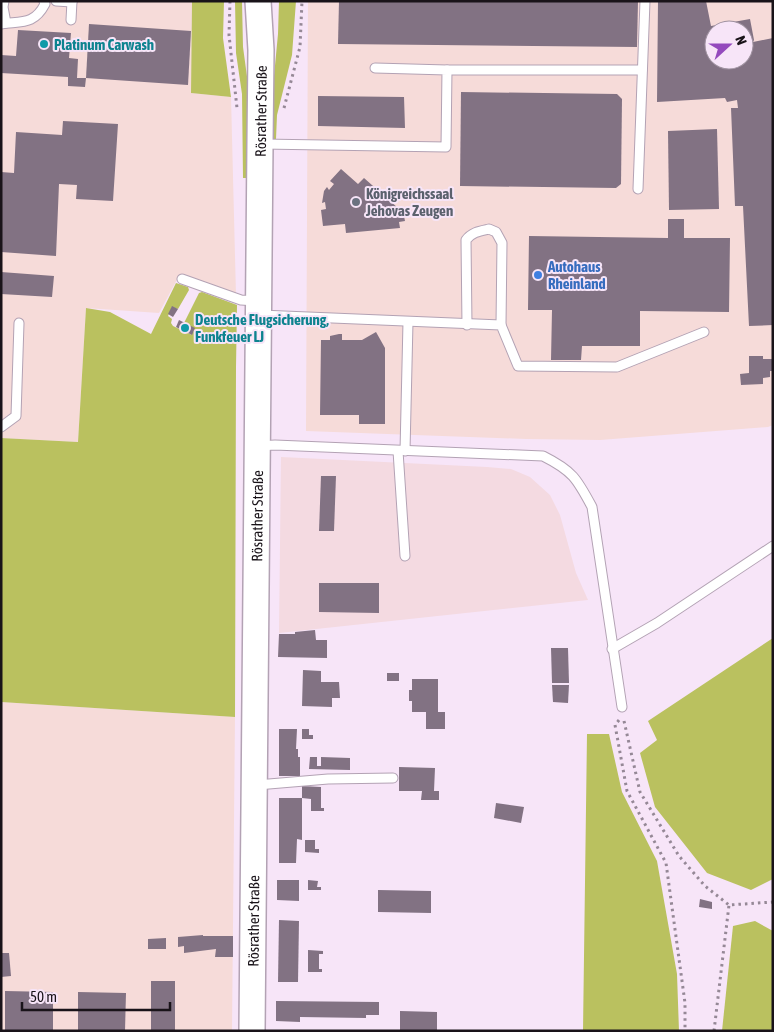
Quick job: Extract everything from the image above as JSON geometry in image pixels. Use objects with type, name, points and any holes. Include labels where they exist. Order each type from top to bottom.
[{"type":"main road","name":"Rösrather Straße","points":[[252,1031],[258,308],[270,144],[258,1]]},
{"type":"lane","points":[[4,1],[4,24],[23,22],[39,15],[45,4],[44,1]]},
{"type":"lane","points":[[56,1],[72,2],[71,20]]},
{"type":"lane","points":[[638,190],[644,1]]},
{"type":"lane","points":[[375,68],[642,70]]},
{"type":"lane","points":[[270,144],[446,147],[447,70]]},
{"type":"lane","points":[[467,325],[466,240],[470,235],[478,231],[489,229],[496,232],[502,243],[501,325],[518,366],[617,367],[704,332]]},
{"type":"lane","points":[[182,279],[258,308],[408,322],[501,325]]},
{"type":"lane","points":[[405,556],[401,451],[408,322]]},
{"type":"lane","points":[[1,427],[16,416],[19,323]]},
{"type":"lane","points":[[257,446],[275,445],[543,456],[563,466],[578,481],[592,507],[622,707]]},
{"type":"lane","points":[[612,649],[657,623],[773,546]]},
{"type":"lane","points":[[254,785],[328,779],[393,778]]},
{"type":"path","points":[[230,1],[229,35],[237,115]]},
{"type":"path","points":[[270,144],[283,112],[300,47],[302,1]]},
{"type":"path","points":[[615,725],[626,791],[666,863],[685,1003],[685,1031]]},
{"type":"path","points":[[626,727],[640,792],[679,856],[705,886],[729,905],[773,902]]},
{"type":"path","points":[[714,1031],[729,905]]},
{"type":"shaded area","points":[[1,1],[192,1],[191,93],[231,97],[236,295],[180,274],[159,313],[86,308],[78,442],[1,438]]},
{"type":"shaded area","points":[[308,1],[773,1],[773,425],[768,427],[600,440],[306,431]]},
{"type":"shaded area","points":[[281,457],[487,467],[511,469],[530,477],[550,495],[560,515],[576,573],[588,600],[279,633]]},
{"type":"shaded area","points":[[1,702],[235,717],[232,1031],[1,1031]]},
{"type":"green space","points":[[192,1],[224,1],[223,38],[231,97],[191,93]]},
{"type":"green space","points":[[235,1],[242,1],[243,47],[248,84],[250,115],[249,172],[247,178],[243,178],[242,94],[236,53]]},
{"type":"green space","points":[[279,1],[296,1],[292,55],[277,115],[276,139],[268,139],[278,34]]},
{"type":"green space","points":[[176,283],[188,287],[189,290],[178,309],[172,307],[168,316],[172,319],[171,323],[173,326],[192,335],[184,323],[199,293],[202,292],[237,305],[235,717],[1,702],[1,438],[78,442],[86,308],[110,312],[151,334]]},
{"type":"green space","points":[[773,638],[773,879],[751,890],[707,873],[655,807],[640,753],[657,740],[648,721]]},
{"type":"green space","points":[[587,734],[609,734],[622,792],[657,861],[677,974],[679,1031],[583,1031]]},
{"type":"green space","points":[[755,921],[773,931],[773,1031],[722,1031],[733,926]]},
{"type":"building","points":[[339,1],[638,1],[637,47],[338,44]]},
{"type":"building","points":[[658,1],[706,1],[710,20],[704,20],[704,70],[754,70],[754,42],[773,38],[773,325],[749,326],[743,206],[735,206],[731,108],[738,108],[737,100],[727,102],[725,98],[657,102]]},
{"type":"building","points":[[89,24],[191,31],[188,85],[86,78]]},
{"type":"building","name":"Platinum Carwash","points":[[18,30],[71,33],[69,58],[78,59],[77,78],[86,78],[85,87],[68,86],[68,77],[1,73],[1,55],[16,56]]},
{"type":"building","points":[[461,92],[617,94],[622,99],[621,184],[616,188],[460,186]]},
{"type":"building","points":[[318,96],[404,97],[405,128],[318,126]]},
{"type":"building","points":[[63,121],[118,124],[113,201],[76,199],[77,185],[59,184],[56,256],[1,252],[1,172],[14,173],[16,132],[62,135]]},
{"type":"building","points":[[717,129],[719,209],[669,210],[668,131]]},
{"type":"building","name":"Königreichssaal Jehovas Zeugen","points":[[341,169],[358,184],[364,178],[398,208],[398,217],[404,216],[405,221],[399,222],[400,228],[346,233],[345,224],[323,226],[321,210],[326,209],[325,202],[322,203],[324,191],[327,187],[329,190],[334,184],[330,181]]},
{"type":"building","points":[[668,219],[684,219],[684,238],[730,238],[729,312],[640,311],[640,346],[582,346],[581,360],[551,360],[552,310],[528,310],[529,236],[668,238]]},
{"type":"building","points":[[1,272],[54,276],[52,297],[1,294]]},
{"type":"building","points":[[172,306],[178,309],[173,317],[168,314]]},
{"type":"building","name":"Deutsche Flugsicherung, Funkfeuer LJ","points":[[179,320],[195,328],[192,335],[176,327]]},
{"type":"building","points":[[376,332],[385,348],[385,424],[359,424],[359,415],[320,415],[321,340],[330,340],[330,336],[342,334],[342,340],[362,340]]},
{"type":"building","points":[[749,356],[763,356],[763,359],[773,359],[773,371],[770,371],[770,377],[763,378],[763,384],[741,385],[740,374],[749,373]]},
{"type":"building","points":[[321,476],[336,476],[334,531],[319,531]]},
{"type":"building","points":[[319,583],[379,583],[379,613],[319,612]]},
{"type":"building","points":[[315,630],[316,640],[327,640],[327,658],[278,657],[279,634],[295,634],[295,632]]},
{"type":"building","points":[[551,648],[568,648],[569,683],[552,683]]},
{"type":"building","points":[[303,670],[321,671],[321,682],[339,682],[340,698],[332,698],[332,707],[302,706]]},
{"type":"building","points":[[387,673],[399,673],[399,681],[387,681]]},
{"type":"building","points":[[412,679],[438,679],[438,712],[445,712],[445,729],[426,729],[426,712],[412,712],[409,690],[412,690]]},
{"type":"building","points":[[552,685],[569,685],[568,703],[553,702]]},
{"type":"building","points":[[279,729],[297,729],[296,749],[298,749],[298,757],[300,757],[300,776],[279,776]]},
{"type":"building","points":[[302,729],[309,729],[309,735],[313,735],[313,739],[302,739]]},
{"type":"building","points":[[310,757],[317,757],[317,766],[321,766],[321,757],[350,758],[350,770],[309,769]]},
{"type":"building","points":[[399,767],[435,768],[434,791],[439,791],[439,800],[421,800],[422,791],[399,791]]},
{"type":"building","points":[[302,786],[321,787],[321,808],[324,808],[324,811],[311,811],[311,799],[302,798]]},
{"type":"building","points":[[279,798],[302,798],[302,840],[297,839],[296,863],[279,863]]},
{"type":"building","points":[[496,803],[524,807],[521,823],[494,818]]},
{"type":"building","points":[[305,840],[315,840],[315,849],[319,849],[319,853],[305,852]]},
{"type":"building","points":[[277,880],[299,880],[299,901],[277,900]]},
{"type":"building","points":[[308,880],[318,881],[317,887],[321,887],[321,890],[308,890]]},
{"type":"building","points":[[378,890],[431,891],[431,913],[378,912]]},
{"type":"building","points":[[700,899],[712,902],[712,909],[699,907]]},
{"type":"building","points":[[279,920],[299,921],[298,982],[278,982]]},
{"type":"building","points":[[203,935],[233,936],[233,957],[215,957],[216,949],[184,953],[184,946],[178,947],[178,937]]},
{"type":"building","points":[[166,938],[166,949],[148,949],[148,939]]},
{"type":"building","points":[[308,950],[323,951],[323,954],[319,954],[319,969],[322,969],[322,972],[308,972]]},
{"type":"building","points":[[1,953],[9,953],[11,976],[1,977]]},
{"type":"building","points":[[151,981],[175,981],[175,1031],[151,1031]]},
{"type":"building","points":[[5,991],[53,992],[53,1031],[5,1031]]},
{"type":"building","points":[[78,992],[126,993],[125,1031],[78,1031]]},
{"type":"building","points":[[276,1001],[379,1002],[379,1015],[366,1015],[366,1018],[300,1017],[300,1022],[276,1021]]},
{"type":"building","points":[[400,1011],[437,1012],[437,1031],[400,1031]]},
{"type":"place","name":"Platinum Carwash","points":[[44,44]]},
{"type":"place","name":"Königreichssaal Jehovas Zeugen","points":[[356,202]]},
{"type":"place","name":"Autohaus Rheinland","points":[[538,275]]},
{"type":"place","name":"Deutsche Flugsicherung, Funkfeuer LJ","points":[[185,328]]}]
